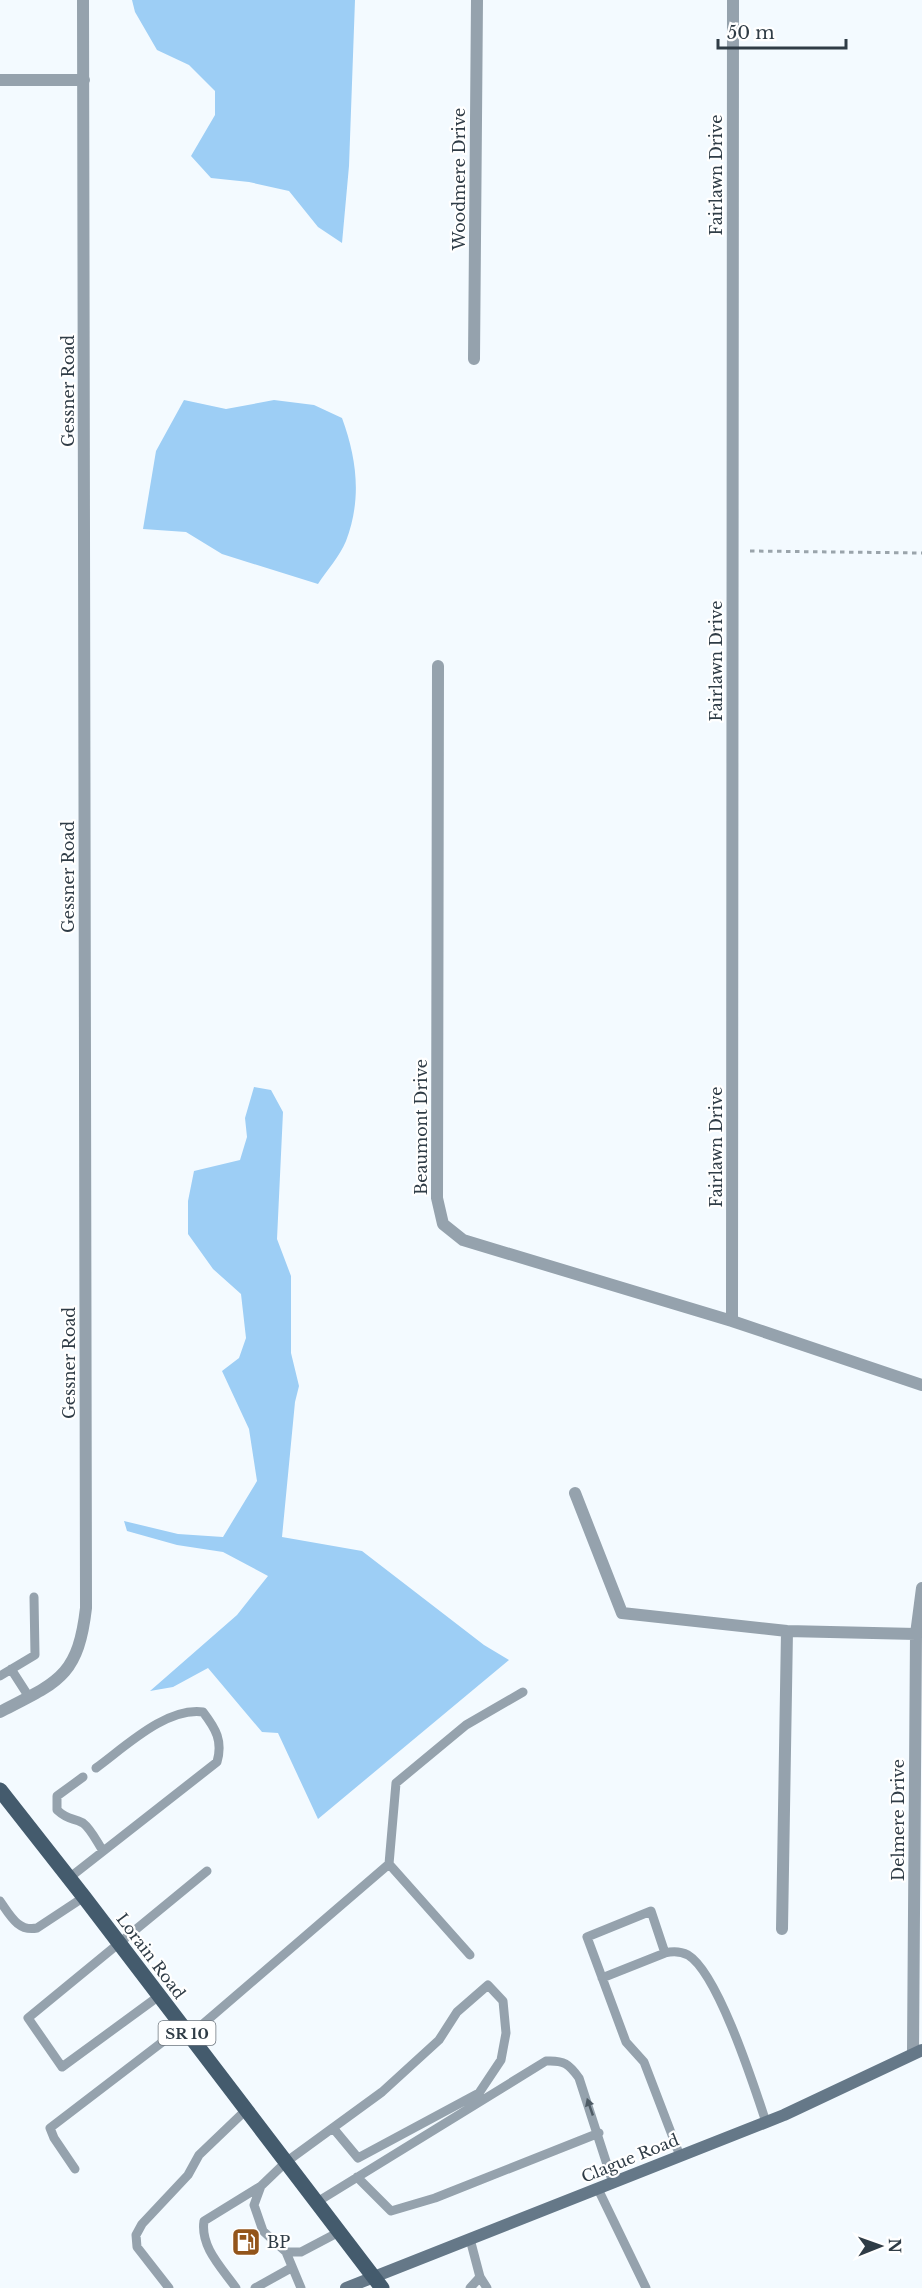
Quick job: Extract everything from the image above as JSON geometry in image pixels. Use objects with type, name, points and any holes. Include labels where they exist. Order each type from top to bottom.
[{"type":"main road","name":"Lorain Road","points":[[2,1797],[84,1897],[378,2282]]},
{"type":"main road","name":"Clague Road","points":[[346,2288],[378,2282],[470,2239],[766,2122],[918,2051]]},
{"type":"street","name":"Gessner Road","points":[[0,1712],[46,1689],[71,1666],[80,1649],[86,1608],[83,0]]},
{"type":"street","name":"Woodmere Drive","points":[[474,359],[477,0]]},
{"type":"street","name":"Fairlawn Drive","points":[[732,1322],[733,0]]},
{"type":"street","points":[[0,80],[84,80]]},
{"type":"street","name":"Beaumont Drive","points":[[438,666],[437,1198],[443,1224],[463,1240],[732,1322],[922,1384]]},
{"type":"street","points":[[575,1493],[622,1613],[787,1630],[916,1634]]},
{"type":"street","name":"Delmere Drive","points":[[918,2051],[916,1634],[922,1588]]},
{"type":"street","points":[[782,1929],[787,1630]]},
{"type":"lane","points":[[0,1676],[35,1655],[34,1597]]},
{"type":"lane","points":[[11,1669],[29,1697]]},
{"type":"lane","points":[[75,2169],[50,2128],[186,2032],[389,1864],[396,1783],[466,1725],[523,1692]]},
{"type":"lane","points":[[69,1878],[217,1762],[221,1750],[217,1730],[203,1712],[190,1710],[169,1716],[96,1768]]},
{"type":"lane","points":[[82,1777],[57,1796],[57,1810],[67,1820],[80,1821],[86,1826],[103,1851]]},
{"type":"lane","points":[[389,1864],[470,1955]]},
{"type":"lane","points":[[159,1996],[62,2067],[28,2018],[117,1942],[207,1871]]},
{"type":"lane","points":[[0,1901],[20,1927],[29,1930],[37,1928],[84,1897]]},
{"type":"lane","points":[[665,1953],[651,1911],[587,1937],[626,2042],[644,2062],[680,2156]]},
{"type":"lane","points":[[602,1978],[665,1953],[674,1951],[687,1955],[704,1972],[734,2031],[766,2122]]},
{"type":"lane","points":[[236,2288],[205,2243],[202,2232],[204,2221],[261,2186],[286,2162],[382,2092],[439,2040],[457,2012],[488,1985],[503,2001],[506,2033],[501,2060],[479,2093],[358,2158],[333,2128]]},
{"type":"lane","points":[[317,2202],[546,2061],[560,2060],[569,2064],[579,2078],[599,2133],[613,2182]]},
{"type":"lane","points":[[169,2288],[137,2247],[136,2235],[142,2224],[188,2175],[199,2155],[246,2110]]},
{"type":"lane","points":[[357,2177],[391,2211],[435,2198],[599,2133]]},
{"type":"lane","points":[[261,2186],[254,2205],[263,2231],[286,2253],[301,2288]]},
{"type":"lane","points":[[598,2189],[646,2288]]},
{"type":"lane","points":[[286,2253],[301,2252],[339,2232]]},
{"type":"lane","points":[[470,2239],[480,2277],[487,2288]]},
{"type":"lane","points":[[255,2288],[291,2268]]},
{"type":"lane","points":[[470,2288],[480,2277]]},
{"type":"path","points":[[750,551],[922,553]]},
{"type":"shaded area","points":[[132,0],[355,0],[349,166],[342,243],[318,227],[289,191],[249,182],[211,178],[191,156],[215,115],[215,91],[189,65],[157,50],[135,12]]},
{"type":"shaded area","points":[[184,400],[226,409],[274,400],[314,405],[342,418],[351,449],[356,479],[354,510],[346,541],[318,584],[222,554],[186,532],[143,529],[156,451]]},
{"type":"shaded area","points":[[254,1087],[271,1090],[283,1112],[277,1239],[291,1276],[291,1353],[299,1386],[295,1402],[282,1537],[362,1551],[484,1645],[509,1660],[318,1819],[278,1733],[262,1732],[208,1668],[173,1687],[150,1691],[237,1615],[268,1576],[223,1552],[177,1545],[127,1531],[124,1521],[178,1534],[223,1537],[257,1481],[249,1429],[222,1371],[239,1358],[246,1338],[241,1294],[213,1269],[188,1234],[188,1201],[194,1171],[240,1160],[247,1137],[245,1118]]},
{"type":"place","name":"BP","points":[[246,2242]]}]
